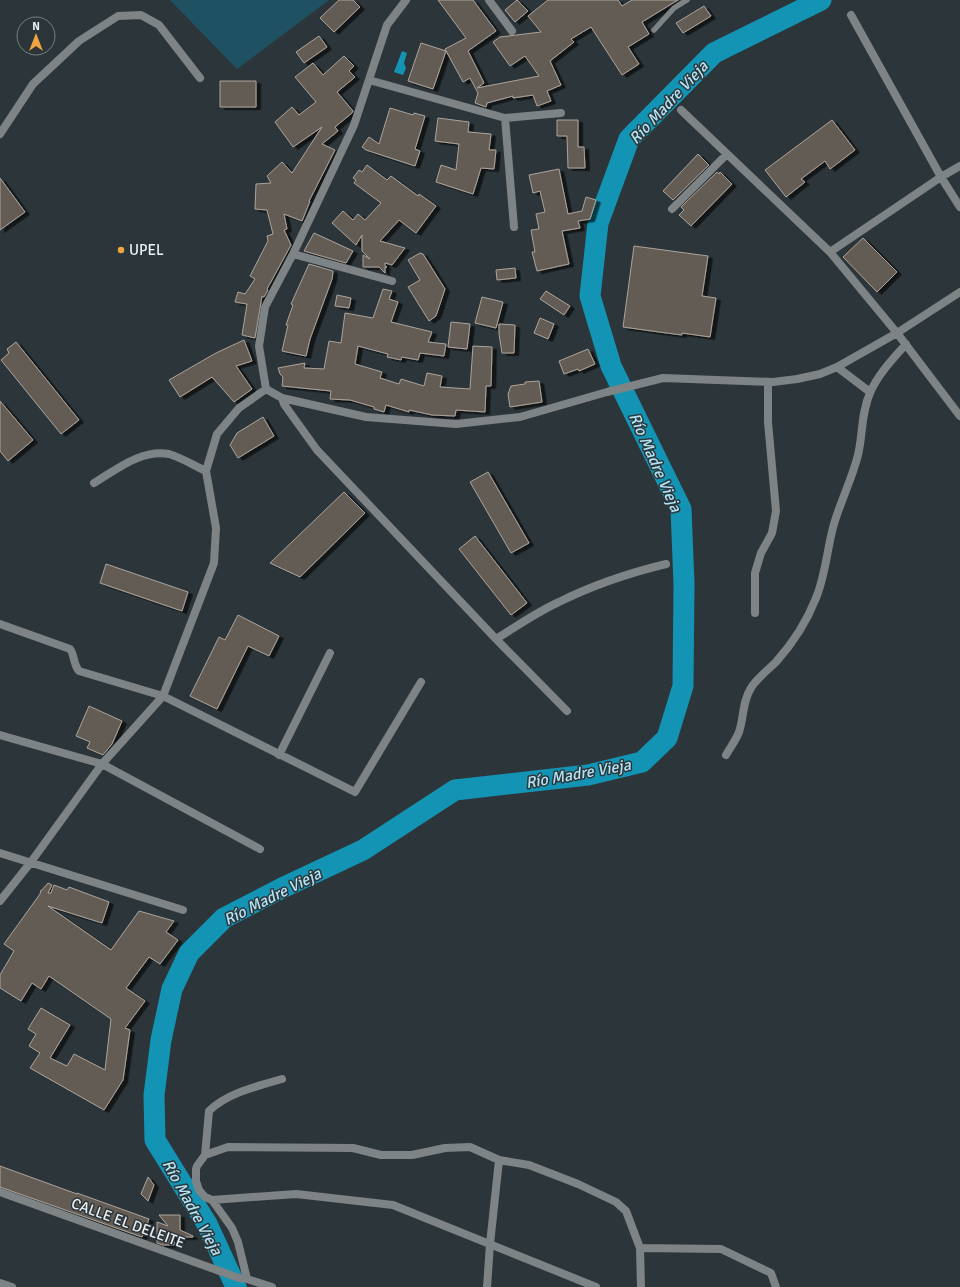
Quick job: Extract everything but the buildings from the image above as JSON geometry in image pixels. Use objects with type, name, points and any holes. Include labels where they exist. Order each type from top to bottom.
[{"type":"street","points":[[266,389],[259,346],[265,307],[293,254],[354,125],[386,25],[406,0]]},
{"type":"street","points":[[490,0],[512,31]]},
{"type":"street","points":[[0,134],[33,84],[79,41],[118,16],[141,15],[159,25],[200,78]]},
{"type":"street","points":[[851,15],[941,177],[960,207]]},
{"type":"street","points":[[368,80],[505,118],[561,113]]},
{"type":"street","points":[[681,110],[830,252],[906,344],[960,416]]},
{"type":"street","points":[[505,118],[514,226]]},
{"type":"street","points":[[672,208],[727,154]]},
{"type":"street","points":[[830,252],[941,177],[960,166]]},
{"type":"street","points":[[293,254],[392,281]]},
{"type":"street","points":[[266,389],[282,398],[366,417],[456,424],[520,417],[636,384],[663,378],[768,382],[797,379],[820,374],[837,367],[897,333],[960,292]]},
{"type":"street","points":[[726,756],[739,731],[745,702],[751,687],[789,647],[809,615],[823,578],[832,531],[838,510],[855,465],[861,438],[864,412],[870,392],[880,376],[906,344]]},
{"type":"street","points":[[837,367],[870,392]]},
{"type":"street","points":[[755,613],[755,573],[761,554],[772,533],[776,511],[768,422],[768,382]]},
{"type":"street","points":[[0,901],[31,862],[102,764],[163,696],[214,563],[216,528],[206,471],[217,434],[238,408],[266,389]]},
{"type":"street","points":[[282,398],[284,404],[317,450],[496,639],[567,711]]},
{"type":"street","points":[[94,483],[132,461],[152,454],[170,454],[206,471]]},
{"type":"street","points":[[496,639],[542,611],[576,594],[618,577],[666,564]]},
{"type":"street","points":[[0,624],[70,649],[76,667],[79,671],[163,696],[355,792],[421,682]]},
{"type":"street","points":[[279,754],[330,653]]},
{"type":"street","points":[[0,735],[102,764],[260,849]]},
{"type":"street","points":[[0,853],[183,910]]},
{"type":"street","points":[[282,1079],[244,1090],[214,1106],[209,1111],[205,1155],[197,1166],[196,1181],[199,1190],[205,1197],[212,1200],[296,1194],[393,1205],[596,1287]]},
{"type":"street","points":[[205,1155],[228,1148],[353,1148],[381,1155],[412,1155],[445,1148],[470,1147],[499,1160],[529,1165],[578,1184],[616,1202],[626,1212],[640,1248],[641,1287]]},
{"type":"street","points":[[487,1287],[499,1160]]},
{"type":"street","name":"CALLE EL DELEITE","points":[[0,1192],[221,1271],[272,1287]]},
{"type":"street","points":[[212,1200],[232,1228],[238,1242],[243,1278]]},
{"type":"street","points":[[640,1248],[721,1249],[771,1273],[776,1287]]},
{"type":"street","points":[[0,1283],[12,1287]]},
{"type":"lane","points":[[654,30],[674,8],[687,0]]},
{"type":"shaded area","points":[[170,0],[329,0],[237,69]]},
{"type":"water","points":[[402,51],[407,53],[404,63],[406,68],[403,75],[394,72]]},
{"type":"waterway","name":"Río Madre Vieja","points":[[236,1287],[207,1224],[155,1140],[154,1095],[161,1040],[172,989],[189,953],[224,918],[282,888],[363,850],[455,790],[588,775],[642,762],[667,738],[683,686],[684,584],[681,509],[611,366],[590,296],[598,223],[629,139],[714,53],[821,0]]},
{"type":"place","name":"UPEL","points":[[121,250]]}]
